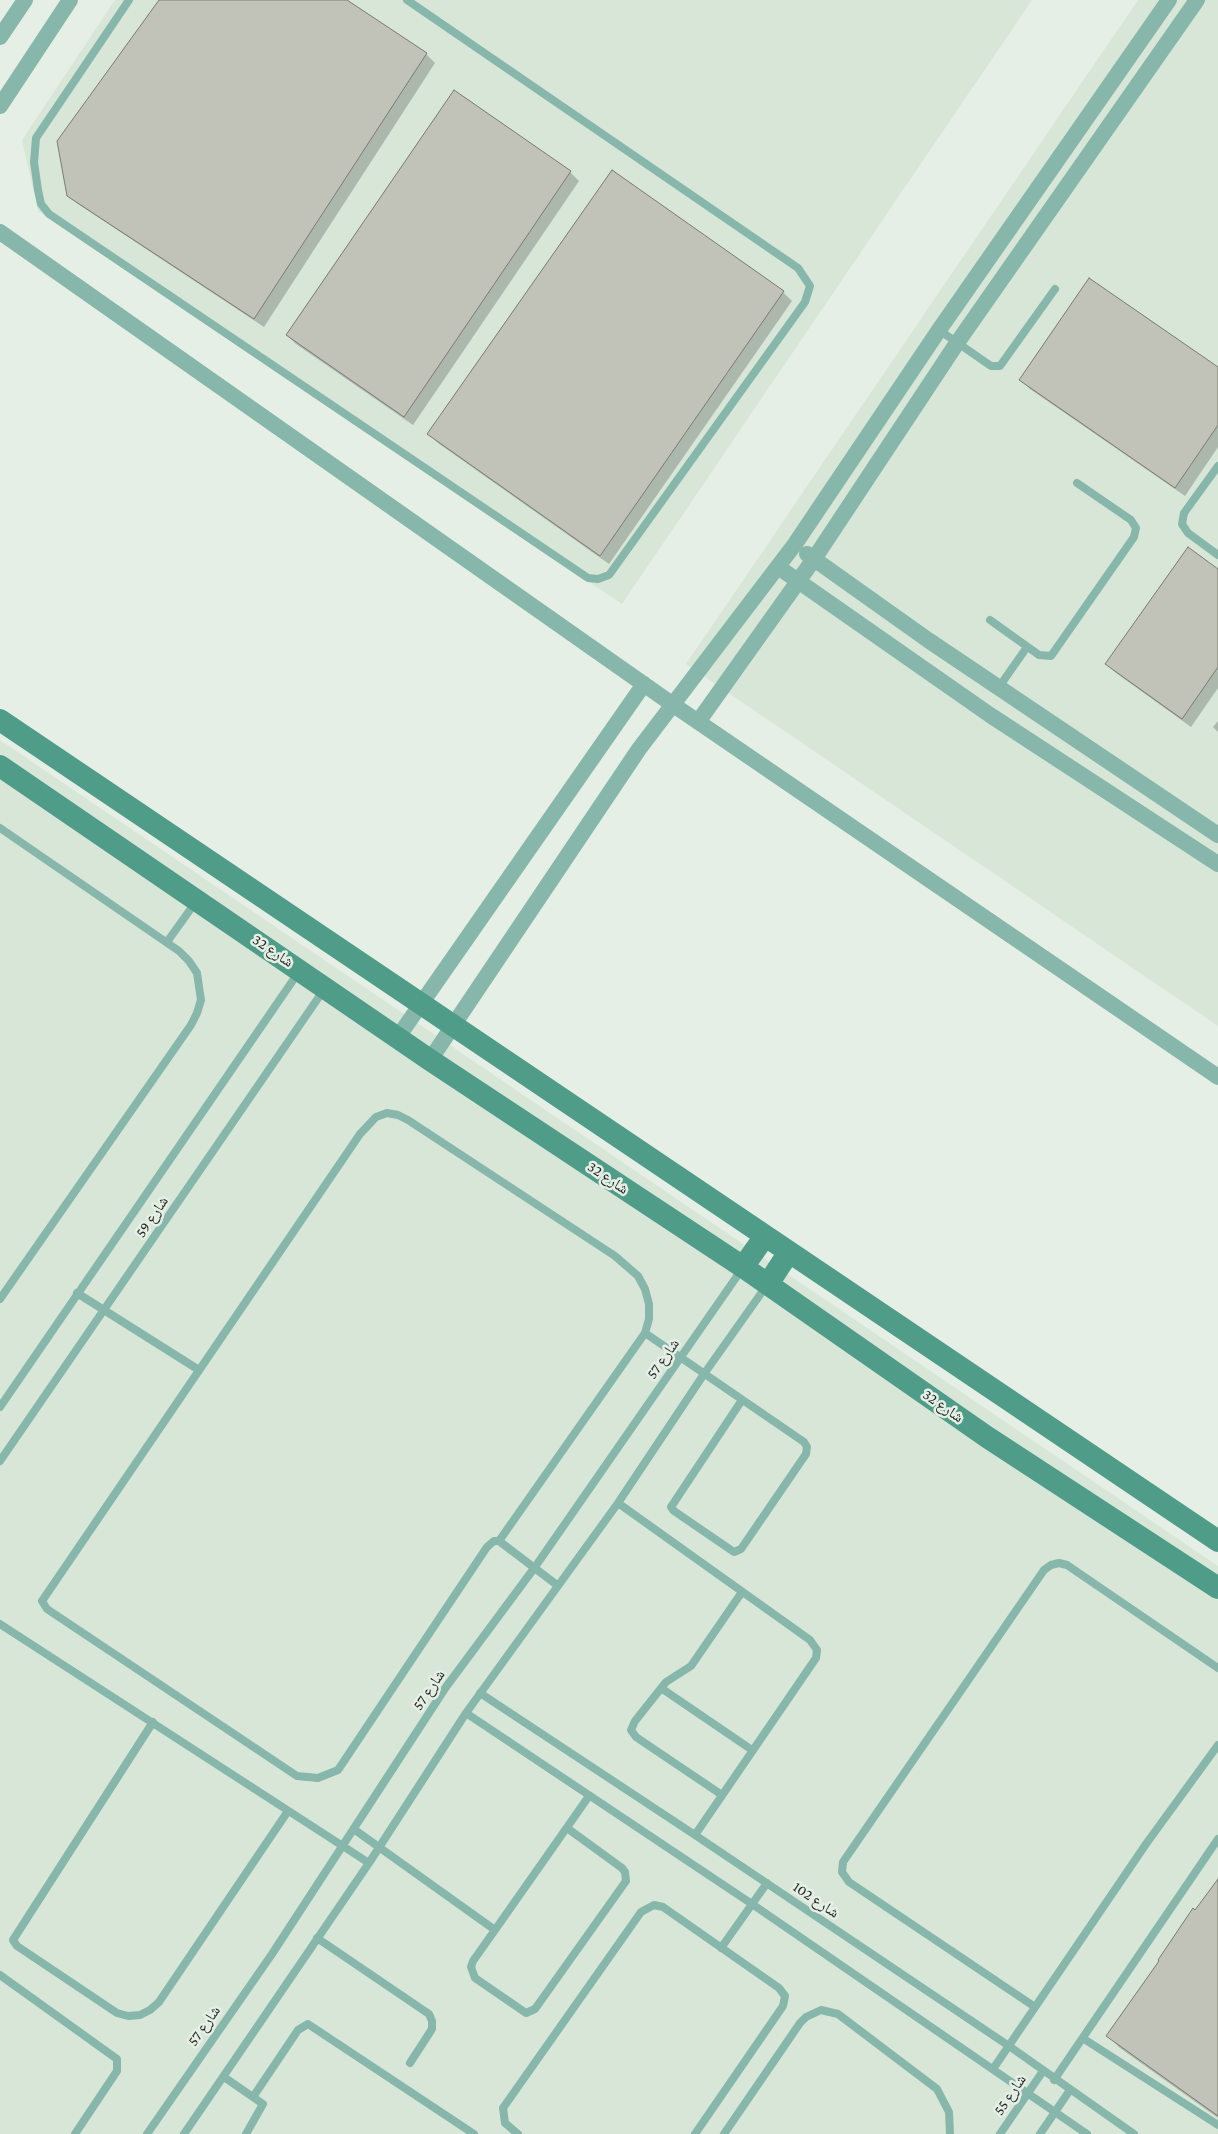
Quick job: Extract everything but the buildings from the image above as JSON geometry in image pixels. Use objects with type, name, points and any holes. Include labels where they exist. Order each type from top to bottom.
[{"type":"main road","points":[[0,720],[1218,1541]]},
{"type":"main road","name":"شارع 32","points":[[0,766],[300,969],[430,1060],[743,1267],[987,1437],[1218,1588]]},
{"type":"main road","points":[[743,1267],[765,1236]]},
{"type":"main road","points":[[768,1284],[789,1252]]},
{"type":"street","points":[[0,37],[25,0]]},
{"type":"street","points":[[0,106],[70,0]]},
{"type":"street","points":[[430,1060],[639,749],[795,544],[939,330],[1169,0]]},
{"type":"street","points":[[698,722],[814,559],[957,343],[1197,0]]},
{"type":"street","points":[[0,232],[672,704],[1218,1077]]},
{"type":"street","points":[[795,544],[928,640],[1218,835]]},
{"type":"street","points":[[778,567],[990,715],[1218,864]]},
{"type":"street","points":[[912,661],[928,640]]},
{"type":"street","points":[[398,1038],[644,684]]},
{"type":"lane","points":[[129,0],[36,138],[34,162],[38,190],[41,204],[49,214],[588,578],[598,580],[609,575],[805,302],[810,286],[798,268],[407,0]]},
{"type":"lane","points":[[939,330],[991,366],[1000,366],[1055,289]]},
{"type":"lane","points":[[1218,466],[1184,514],[1182,524],[1188,533],[1218,556]]},
{"type":"lane","points":[[990,620],[1043,657],[1054,654],[1136,534],[1131,520],[1077,483]]},
{"type":"lane","points":[[999,688],[1027,647]]},
{"type":"lane","points":[[0,828],[167,942],[189,961],[197,972],[201,1000],[197,1013],[0,1299]]},
{"type":"lane","points":[[167,942],[198,900]]},
{"type":"lane","name":"شارع 59","points":[[0,1407],[300,969]]},
{"type":"lane","name":"شارع 59","points":[[0,1461],[326,987]]},
{"type":"lane","points":[[387,1114],[398,1115],[408,1120],[627,1264],[638,1276],[645,1289],[649,1304],[649,1319],[645,1333],[499,1540],[490,1543],[487,1547],[338,1770],[318,1778],[308,1778],[292,1773],[47,1609],[42,1601],[360,1134],[376,1117],[387,1114]]},
{"type":"lane","name":"شارع 57","points":[[147,2134],[272,1954],[355,1830],[446,1687],[535,1568],[743,1267]]},
{"type":"lane","points":[[184,2134],[380,1847],[466,1713],[618,1503],[704,1374],[768,1284]]},
{"type":"lane","points":[[77,1293],[199,1370]]},
{"type":"lane","points":[[645,1333],[804,1442],[807,1449],[743,1547],[737,1552],[732,1551],[671,1507],[742,1400]]},
{"type":"lane","points":[[618,1503],[814,1643],[817,1650],[816,1658],[695,1835]]},
{"type":"lane","points":[[499,1540],[557,1585]]},
{"type":"lane","points":[[1035,2007],[849,1882],[842,1872],[843,1862],[1044,1570],[1051,1565],[1058,1563],[1066,1565],[1218,1668]]},
{"type":"lane","points":[[722,1795],[633,1734],[632,1725],[671,1677],[690,1666],[742,1592]]},
{"type":"lane","points":[[0,1624],[369,1863]]},
{"type":"lane","points":[[661,1688],[752,1750]]},
{"type":"lane","name":"شارع 102","points":[[480,1693],[1009,2046],[1054,2080],[1134,2134]]},
{"type":"lane","points":[[466,1713],[752,1904],[1087,2134]]},
{"type":"lane","points":[[153,1722],[13,1940],[18,1946],[117,2013],[128,2016],[140,2014],[150,2010],[159,2002],[288,1811]]},
{"type":"lane","points":[[993,2069],[1146,1844],[1218,1745]]},
{"type":"lane","points":[[566,1828],[622,1868],[625,1872],[626,1881],[531,2012],[521,2011],[479,1982],[472,1973],[472,1961],[566,1828],[590,1796]]},
{"type":"lane","points":[[355,1830],[495,1930]]},
{"type":"lane","points":[[1054,2080],[1218,1839]]},
{"type":"lane","points":[[721,1948],[767,1883]]},
{"type":"lane","points":[[518,2134],[505,2123],[503,2108],[644,1909],[654,1905],[663,1907],[783,1991],[785,2001],[695,2134]]},
{"type":"lane","points":[[317,1938],[429,2014],[432,2021],[432,2029],[410,2064]]},
{"type":"lane","points":[[0,1975],[117,2059],[117,2071],[75,2134]]},
{"type":"lane","points":[[724,2134],[800,2023],[806,2017],[821,2010],[838,2014],[937,2089],[950,2112],[950,2134]]},
{"type":"lane","points":[[253,2097],[298,2030],[308,2024],[474,2134]]},
{"type":"lane","points":[[1084,2038],[1218,2125]]},
{"type":"lane","name":"شارع 55","points":[[1000,2134],[1043,2071]]},
{"type":"lane","points":[[224,2077],[263,2104],[246,2134]]},
{"type":"lane","points":[[1040,2134],[1070,2090]]},
{"type":"shaded area","points":[[115,0],[1032,0],[622,604],[38,211],[22,140]]},
{"type":"shaded area","points":[[1138,0],[1218,0],[1218,1026],[686,664]]},
{"type":"shaded area","points":[[0,740],[1218,1566],[1218,2134],[0,2134]]}]
